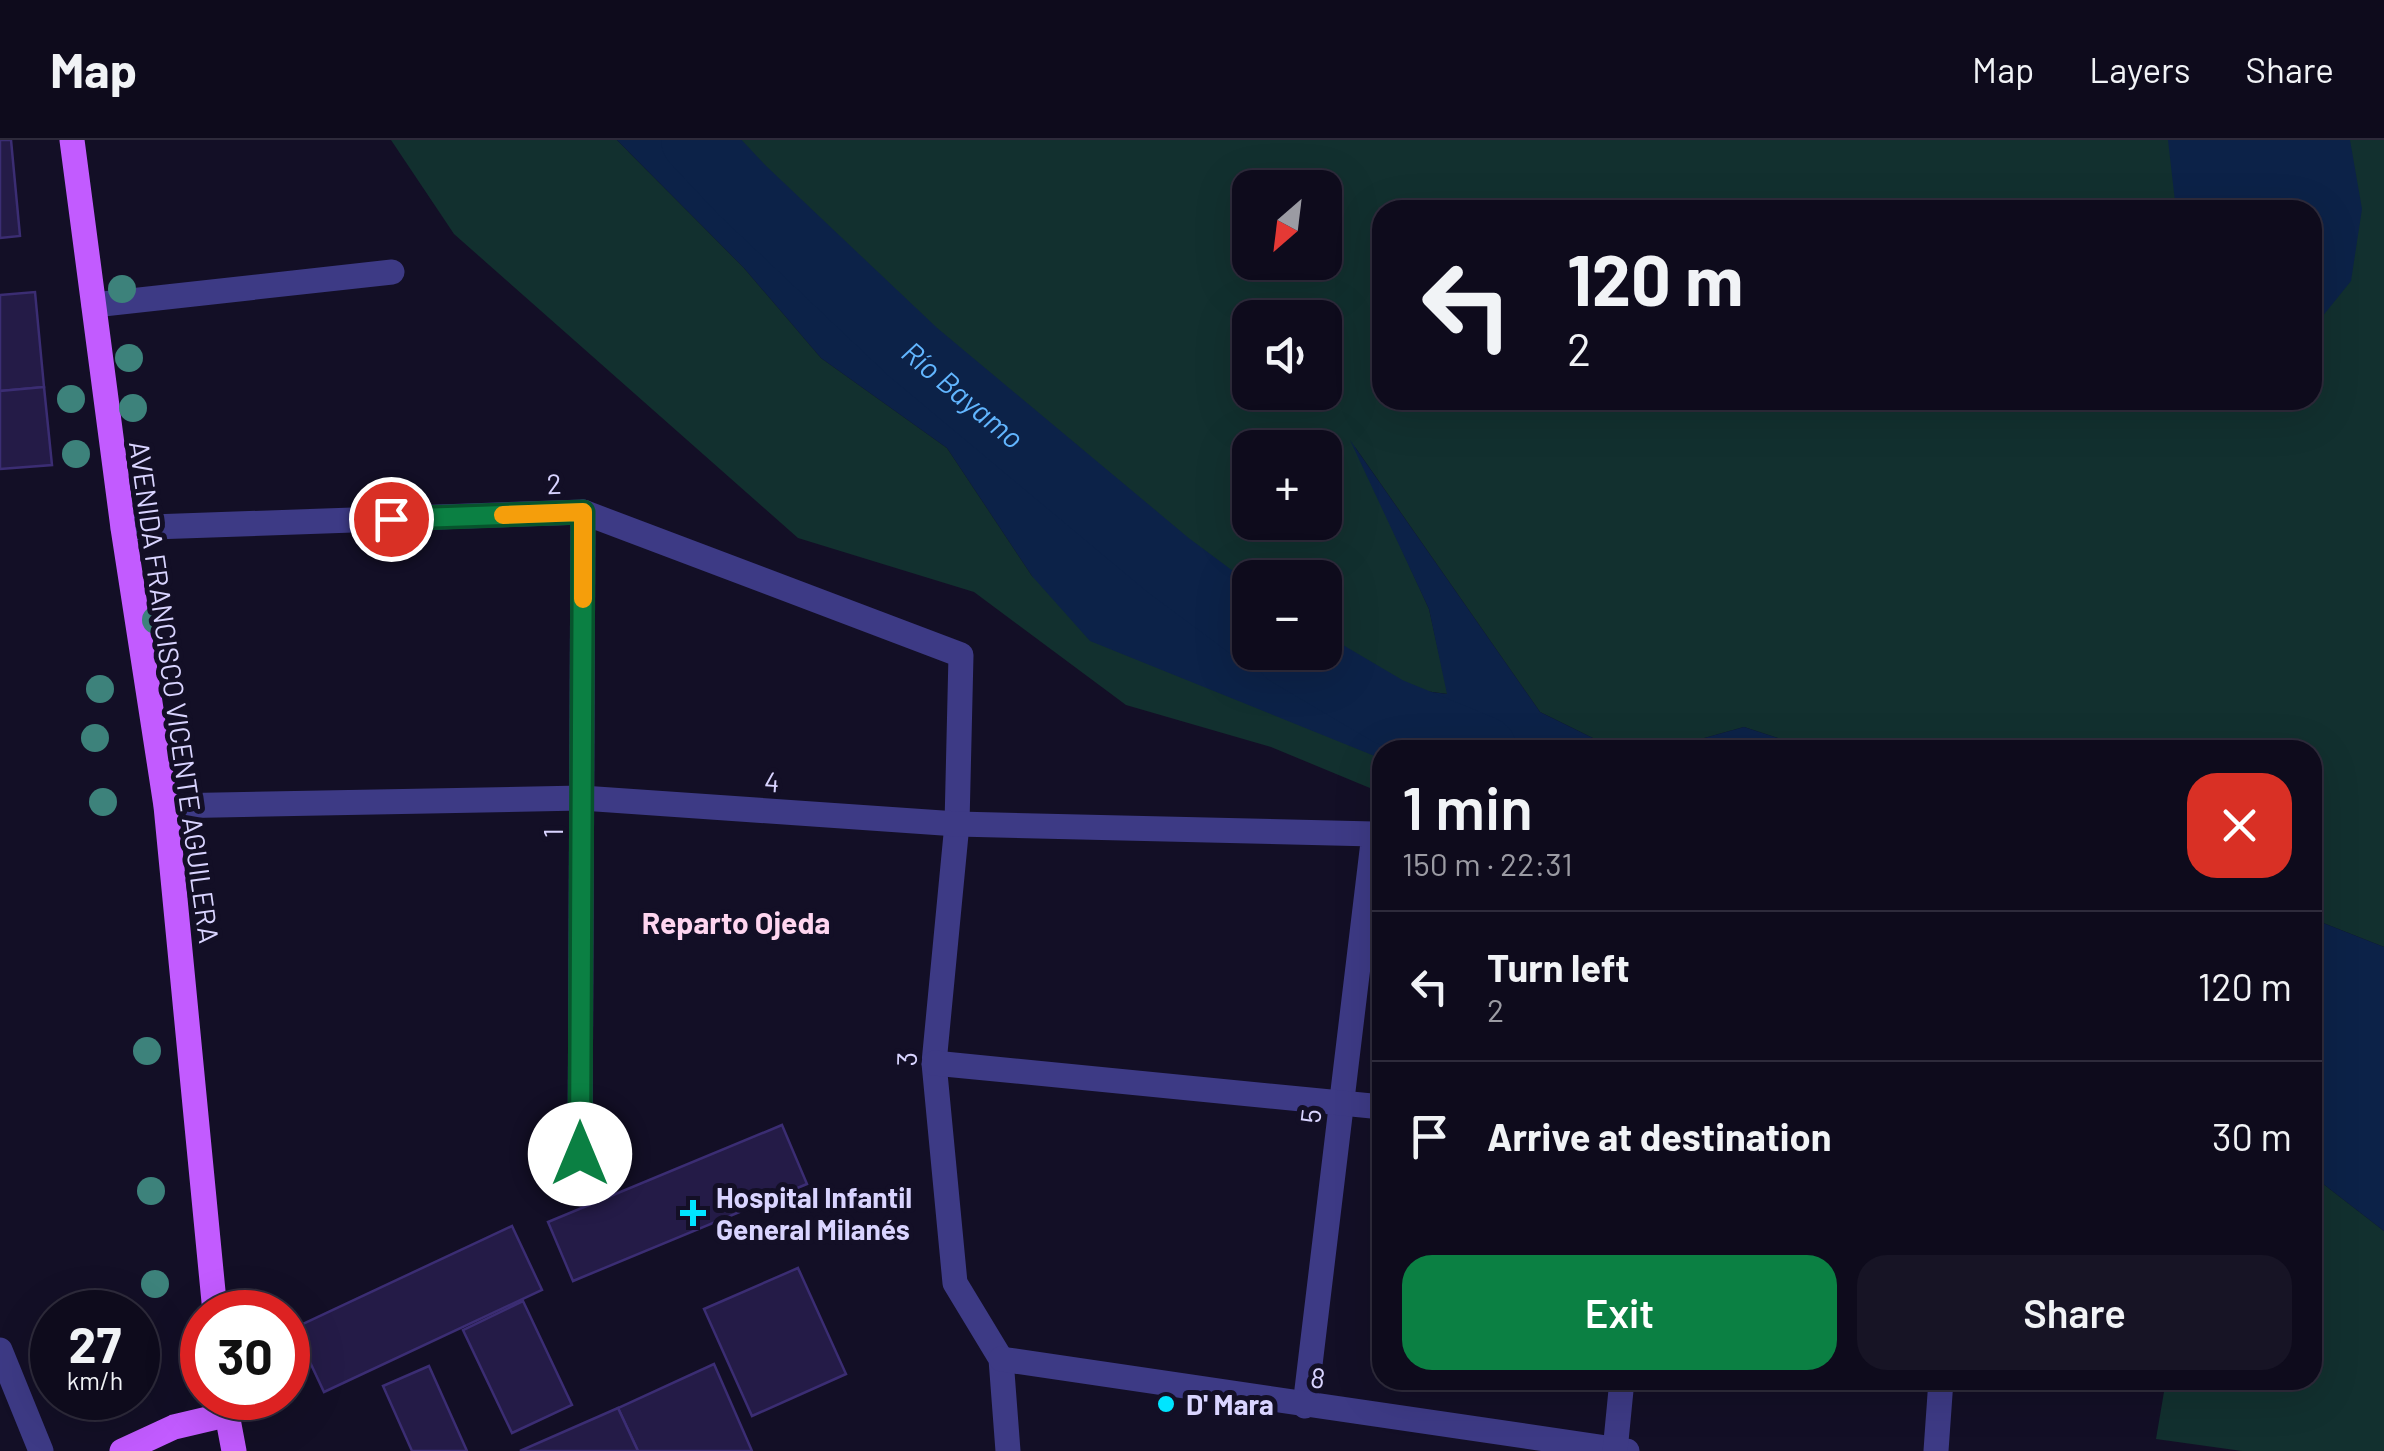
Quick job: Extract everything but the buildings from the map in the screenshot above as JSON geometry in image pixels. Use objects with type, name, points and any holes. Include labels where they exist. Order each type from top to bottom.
[{"type":"main road","name":"AVENIDA FRANCISCO VICENTE AGUILERA","points":[[72,140],[123,528],[166,806],[214,1290]]},
{"type":"main road","points":[[122,1451],[191,1420]]},
{"type":"main road","points":[[228,1420],[234,1451]]},
{"type":"street","points":[[94,305],[392,272]]},
{"type":"street","name":"2","points":[[123,528],[583,512],[961,655]]},
{"type":"street","name":"1","points":[[580,1154],[583,512]]},
{"type":"street","name":"3","points":[[961,655],[957,824],[934,1063],[955,1283],[1001,1359],[1008,1451]]},
{"type":"street","name":"4","points":[[166,806],[582,798],[957,824],[1372,834]]},
{"type":"street","name":"5","points":[[1305,1406],[1372,851]]},
{"type":"street","points":[[934,1063],[1372,1106]]},
{"type":"street","points":[[0,1350],[41,1451]]},
{"type":"street","name":"8","points":[[1001,1359],[1619,1450]]},
{"type":"street","points":[[1619,1450],[1622,1390]]},
{"type":"street","points":[[1936,1451],[1940,1390]]},
{"type":"green space","points":[[391,140],[617,140],[744,268],[821,358],[947,448],[1032,576],[1372,754],[1372,789],[1271,747],[1126,705],[974,592],[798,538],[454,234]]},
{"type":"green space","points":[[728,140],[2384,140],[2384,947],[2322,923],[2322,740],[1784,740],[1744,727],[1697,740],[1597,740],[1540,712],[1355,447],[1429,609],[1448,694],[1298,675],[1290,670],[1342,670],[1342,560],[1232,560],[1232,634],[1115,561],[884,354]]},
{"type":"green space","points":[[2322,1183],[2384,1231],[2384,1451],[2242,1451],[2156,1439],[2164,1390],[2322,1390]]},
{"type":"water","points":[[617,140],[728,140],[884,354],[1115,561],[1232,634],[1232,670],[1290,670],[1298,675],[1447,694],[1429,609],[1350,440],[1540,712],[1597,740],[1372,740],[1372,755],[1090,641],[1032,576],[947,448],[821,358],[744,268]]},
{"type":"water","points":[[2168,140],[2350,140],[2362,209],[2351,281],[2322,317],[2322,200],[2175,200]]},
{"type":"water","points":[[1744,727],[1784,740],[1697,740]]},
{"type":"water","points":[[2322,923],[2384,947],[2384,1231],[2322,1183]]},
{"type":"waterway","name":"Río Bayamo","points":[[695,140],[742,190],[913,352],[1168,565],[1232,613]]},
{"type":"waterway","name":"Río Bayamo","points":[[1319,670],[1388,711],[1459,740]]},
{"type":"slow traffic","points":[[503,515],[583,512],[583,599]]},
{"type":"place","name":"Hospital Infantil General Milanés","points":[[693,1213]]},
{"type":"place","name":"D' Mara","points":[[1166,1404]]},
{"type":"district","name":"Reparto Ojeda","points":[[736,922]]},
{"type":"route","points":[[391,519],[583,512],[580,1154]]}]
